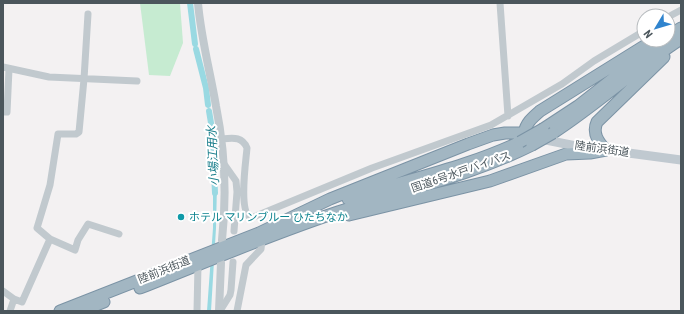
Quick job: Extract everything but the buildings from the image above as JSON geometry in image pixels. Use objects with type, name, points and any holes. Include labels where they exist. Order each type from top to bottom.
[{"type":"highway","name":"国道6号水戸バイパス","points":[[269,228],[356,196],[470,162],[502,150],[522,137],[548,131],[583,113],[658,54],[681,39]]},
{"type":"highway","points":[[283,232],[339,217],[484,183],[566,154],[590,153],[606,150],[595,133],[595,126],[597,122],[634,85],[681,43]]},
{"type":"highway","points":[[269,228],[330,199],[492,130],[522,137],[525,126],[540,111],[641,48]]},
{"type":"highway","name":"国道6号水戸バイパス","points":[[283,232],[336,212],[472,171],[532,146],[578,106],[652,48]]},
{"type":"highway","name":"陸前浜街道","points":[[60,311],[269,228]]},
{"type":"highway","name":"陸前浜街道","points":[[81,311],[283,232]]},
{"type":"main road","name":"陸前浜街道","points":[[522,137],[681,160]]},
{"type":"street","points":[[198,3],[203,46],[217,107],[224,164],[226,200],[222,240]]},
{"type":"street","points":[[500,3],[508,116]]},
{"type":"street","points":[[88,14],[84,79],[78,132],[76,134],[58,134],[50,185],[37,228],[50,239],[74,250],[78,240],[88,224],[119,234]]},
{"type":"street","points":[[221,139],[240,139],[247,148],[243,191],[246,214],[251,218],[372,168],[492,130],[508,116],[562,84],[594,61],[636,36]]},
{"type":"street","points":[[3,112],[7,112],[6,68],[49,78],[137,81]]},
{"type":"street","points":[[520,109],[529,121]]},
{"type":"street","points":[[224,164],[236,181],[237,192],[234,231]]},
{"type":"street","points":[[3,291],[14,299],[22,302],[50,239]]},
{"type":"street","points":[[237,311],[246,265],[261,249],[262,240]]},
{"type":"street","points":[[219,311],[230,295],[232,262]]},
{"type":"street","points":[[219,311],[221,263]]},
{"type":"street","points":[[197,311],[198,265]]},
{"type":"street","points":[[10,311],[14,299]]},
{"type":"green space","points":[[140,3],[180,3],[183,43],[170,76],[149,75]]},
{"type":"water","points":[[213,185],[217,185],[216,228],[211,311],[207,311],[213,228]]},
{"type":"waterway","name":"小場江用水","points":[[190,3],[195,44]]},
{"type":"waterway","name":"小場江用水","points":[[196,49],[206,88],[208,105]]},
{"type":"waterway","name":"小場江用水","points":[[209,111],[212,129],[215,193]]},
{"type":"place","name":"ホテル マリンブルー ひたちなか","points":[[181,217]]}]
